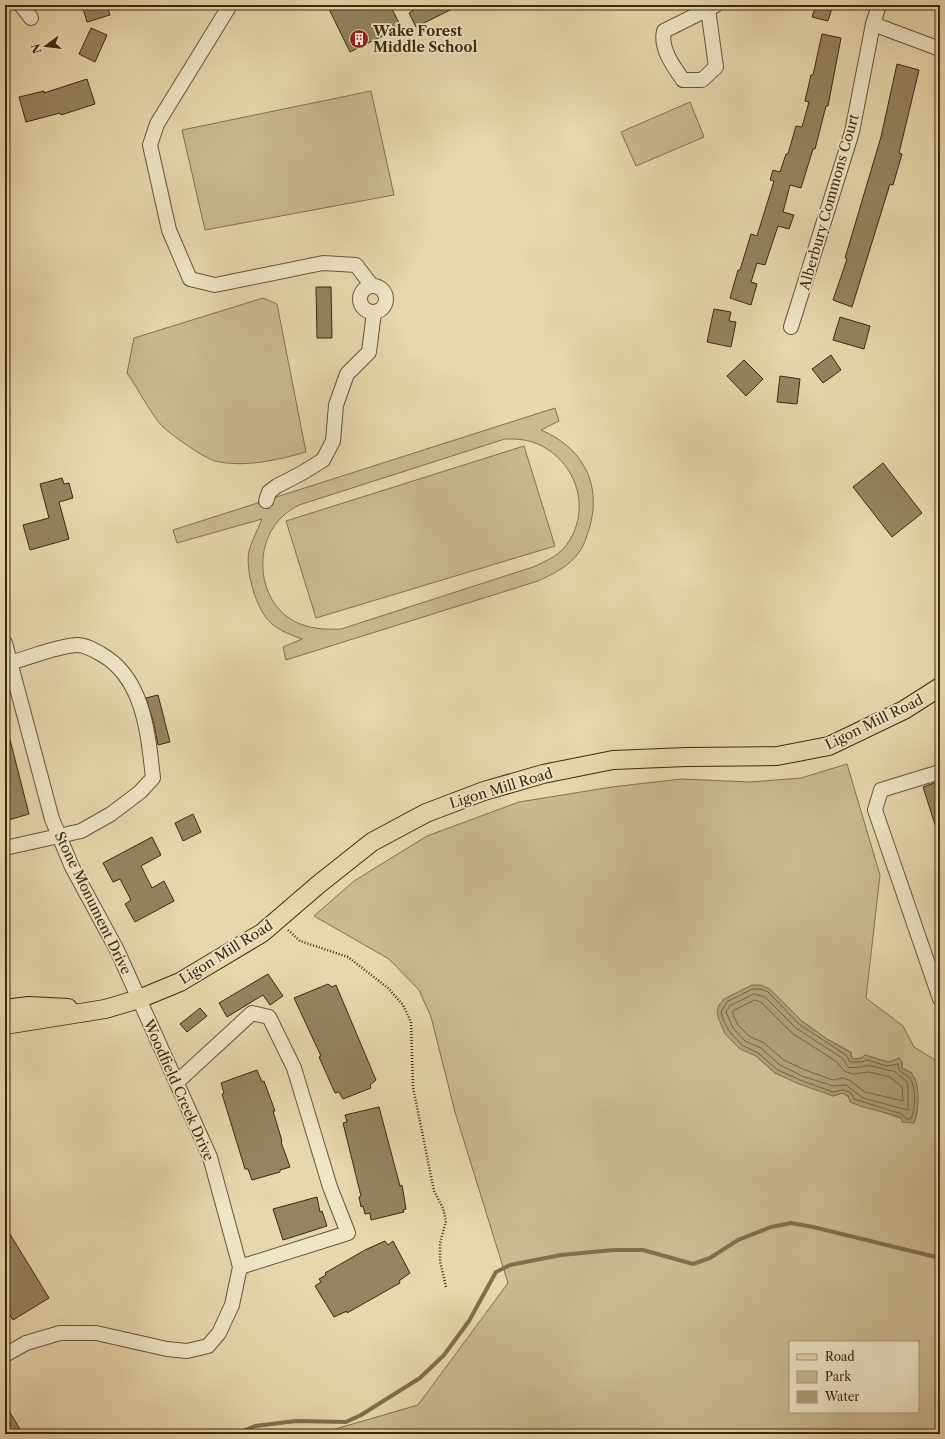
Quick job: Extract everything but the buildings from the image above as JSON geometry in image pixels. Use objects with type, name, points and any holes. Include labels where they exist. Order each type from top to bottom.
[{"type":"main road","name":"Ligon Mill Road","points":[[5,1025],[104,1009],[138,999],[180,982],[262,932],[372,842],[426,812],[484,791],[543,774],[613,760],[777,756],[829,746],[904,710],[940,687]]},
{"type":"main road","name":"Ligon Mill Road","points":[[5,1009],[28,1006],[104,1009]]},
{"type":"street","points":[[21,5],[31,18]]},
{"type":"street","points":[[230,5],[157,124],[150,145],[168,230],[190,279],[215,285],[324,263],[356,265],[372,286],[363,289],[359,298],[360,302],[365,310],[374,312],[369,352],[347,374],[336,405],[333,441],[323,460],[302,474],[277,486],[269,492],[266,501]]},
{"type":"street","name":"Alberbury Commons Court","points":[[792,327],[852,132],[873,24],[879,5]]},
{"type":"street","points":[[712,7],[716,67],[702,80],[683,80],[672,66],[662,40],[664,31],[712,7]]},
{"type":"street","points":[[873,24],[940,49]]},
{"type":"street","name":"Stone Monument Drive","points":[[5,643],[8,663],[52,819],[72,868],[117,950],[138,999]]},
{"type":"street","points":[[5,848],[80,831],[111,814],[140,792],[153,778],[147,732],[140,706],[130,681],[120,667],[91,648],[77,644],[8,663]]},
{"type":"street","points":[[940,772],[881,790],[875,810],[940,999]]},
{"type":"street","name":"Woodfield Creek Drive","points":[[5,1355],[26,1343],[60,1333],[96,1333],[167,1349],[187,1351],[208,1346],[219,1333],[232,1305],[240,1267],[210,1157],[138,999]]},
{"type":"street","points":[[177,1082],[252,1014],[269,1017],[294,1068],[330,1187],[348,1233],[240,1267]]},
{"type":"path","points":[[287,928],[300,941],[348,957],[388,988],[406,1010],[411,1022],[413,1087],[434,1191],[443,1208],[446,1221],[440,1243],[440,1261],[446,1287]]},
{"type":"green space","points":[[371,91],[394,195],[205,230],[182,130]]},
{"type":"green space","points":[[690,102],[704,137],[636,166],[621,132]]},
{"type":"green space","points":[[263,298],[277,304],[306,452],[261,462],[238,464],[215,461],[195,451],[180,441],[163,427],[149,409],[127,373],[134,338]]},
{"type":"green space","points":[[555,408],[559,421],[541,430],[555,437],[577,456],[585,468],[593,495],[593,510],[590,526],[583,545],[571,561],[555,572],[538,581],[286,660],[283,647],[302,639],[278,628],[271,623],[256,600],[250,579],[248,559],[249,551],[262,519],[177,543],[173,530]],"holes":[[[505,439],[535,443],[550,451],[561,461],[571,474],[579,503],[578,519],[573,534],[564,548],[557,554],[533,567],[341,629],[326,629],[298,623],[285,615],[275,605],[264,579],[264,551],[268,538],[275,525],[287,512],[299,505]]]},
{"type":"green space","points":[[524,446],[555,546],[316,618],[286,521]]},
{"type":"green space","points":[[847,764],[880,875],[866,998],[903,1026],[914,1047],[940,1063],[940,1434],[318,1434],[418,1405],[508,1283],[455,1112],[431,1017],[419,990],[389,959],[314,916],[354,881],[427,836],[519,802],[612,787],[681,779],[750,782],[801,778]],"holes":[[[770,989],[802,1021],[827,1039],[851,1052],[852,1059],[863,1058],[865,1055],[888,1062],[902,1062],[902,1068],[912,1073],[916,1092],[917,1111],[914,1123],[880,1111],[860,1106],[843,1093],[833,1096],[775,1073],[756,1056]]]},
{"type":"water","points":[[752,985],[761,985],[770,989],[802,1021],[827,1039],[851,1053],[852,1059],[862,1058],[865,1055],[888,1062],[899,1058],[902,1062],[902,1068],[911,1073],[914,1077],[918,1090],[918,1104],[914,1123],[902,1122],[901,1117],[850,1102],[848,1096],[843,1093],[833,1096],[799,1084],[775,1073],[756,1056],[740,1049],[725,1034],[717,1012],[719,1005],[724,999]]},
{"type":"waterway","points":[[236,1434],[255,1426],[296,1421],[346,1422],[361,1415],[420,1378],[444,1355],[469,1321],[496,1272],[510,1265],[561,1255],[613,1250],[643,1250],[693,1264],[710,1258],[738,1240],[771,1227],[791,1223],[940,1258]]},
{"type":"place","name":"Wake Forest Middle School","points":[[359,39]]}]
